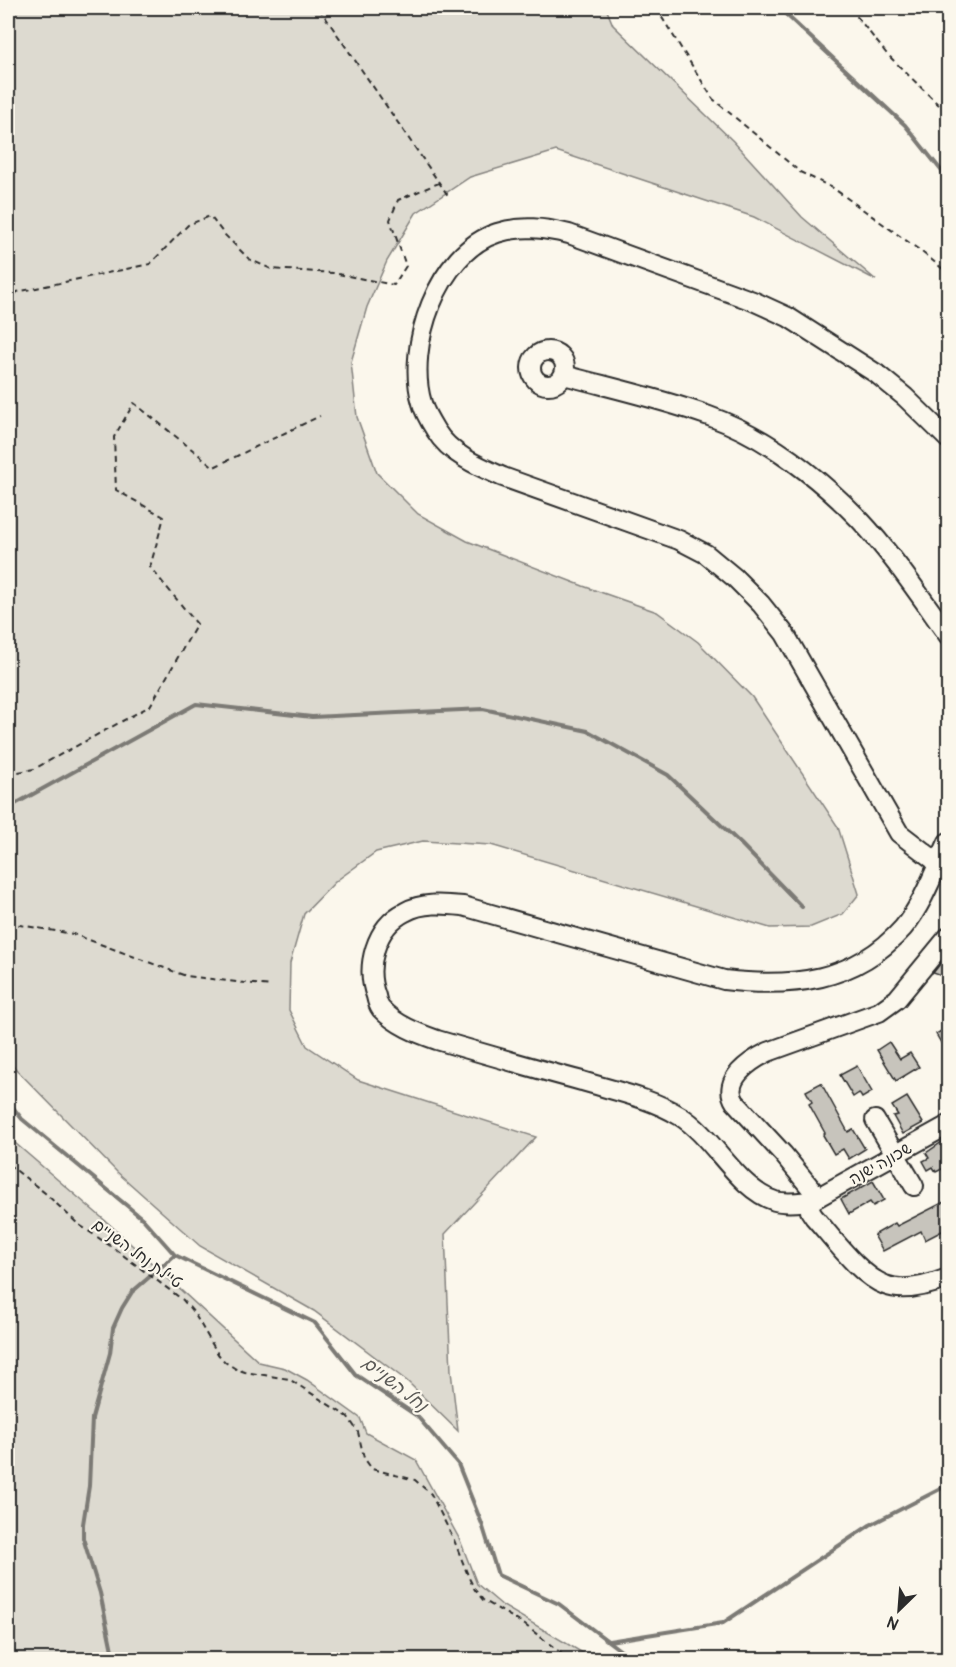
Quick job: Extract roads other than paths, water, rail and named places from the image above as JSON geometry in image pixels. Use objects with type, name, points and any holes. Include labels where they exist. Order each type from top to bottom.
[{"type":"street","points":[[938,863],[899,833],[785,634],[735,578],[706,554],[679,540],[502,477],[477,465],[449,446],[436,432],[422,402],[417,368],[420,335],[439,288],[457,261],[473,246],[494,234],[516,228],[541,227],[569,234],[753,301],[788,317],[878,374],[948,439]]},
{"type":"street","points":[[564,375],[710,416],[751,435],[785,456],[824,486],[860,520],[887,552],[948,634]]},
{"type":"street","points":[[814,1199],[788,1203],[760,1195],[748,1185],[703,1135],[666,1108],[633,1096],[417,1034],[394,1020],[379,1007],[372,985],[371,963],[377,943],[387,927],[404,912],[441,903],[463,906],[724,980],[759,984],[794,983],[825,977],[856,965],[880,950],[903,927],[916,908],[948,842]]},
{"type":"street","points":[[814,1199],[783,1154],[731,1096],[736,1076],[752,1060],[768,1052],[888,1006],[897,999],[948,937]]},
{"type":"street","points":[[875,1120],[914,1186]]},
{"type":"street","name":"שכונה ישנה","points":[[814,1199],[948,1125]]},
{"type":"street","points":[[814,1199],[810,1211],[814,1217],[855,1262],[885,1285],[902,1289],[948,1278]]},
{"type":"waterway","points":[[779,8],[905,125],[948,179]]},
{"type":"waterway","points":[[8,808],[196,704],[312,717],[483,709],[588,731],[668,775],[741,844],[802,907]]},
{"type":"waterway","name":"נחל השניים","points":[[8,1101],[22,1119],[143,1219],[175,1255],[315,1323],[356,1375],[417,1416],[458,1464],[482,1524],[498,1575],[559,1604],[633,1660]]},
{"type":"waterway","points":[[114,1660],[100,1593],[83,1538],[89,1486],[92,1418],[110,1353],[113,1328],[122,1308],[132,1292],[175,1255]]},
{"type":"waterway","points":[[609,1641],[723,1623],[870,1525],[948,1485]]}]
